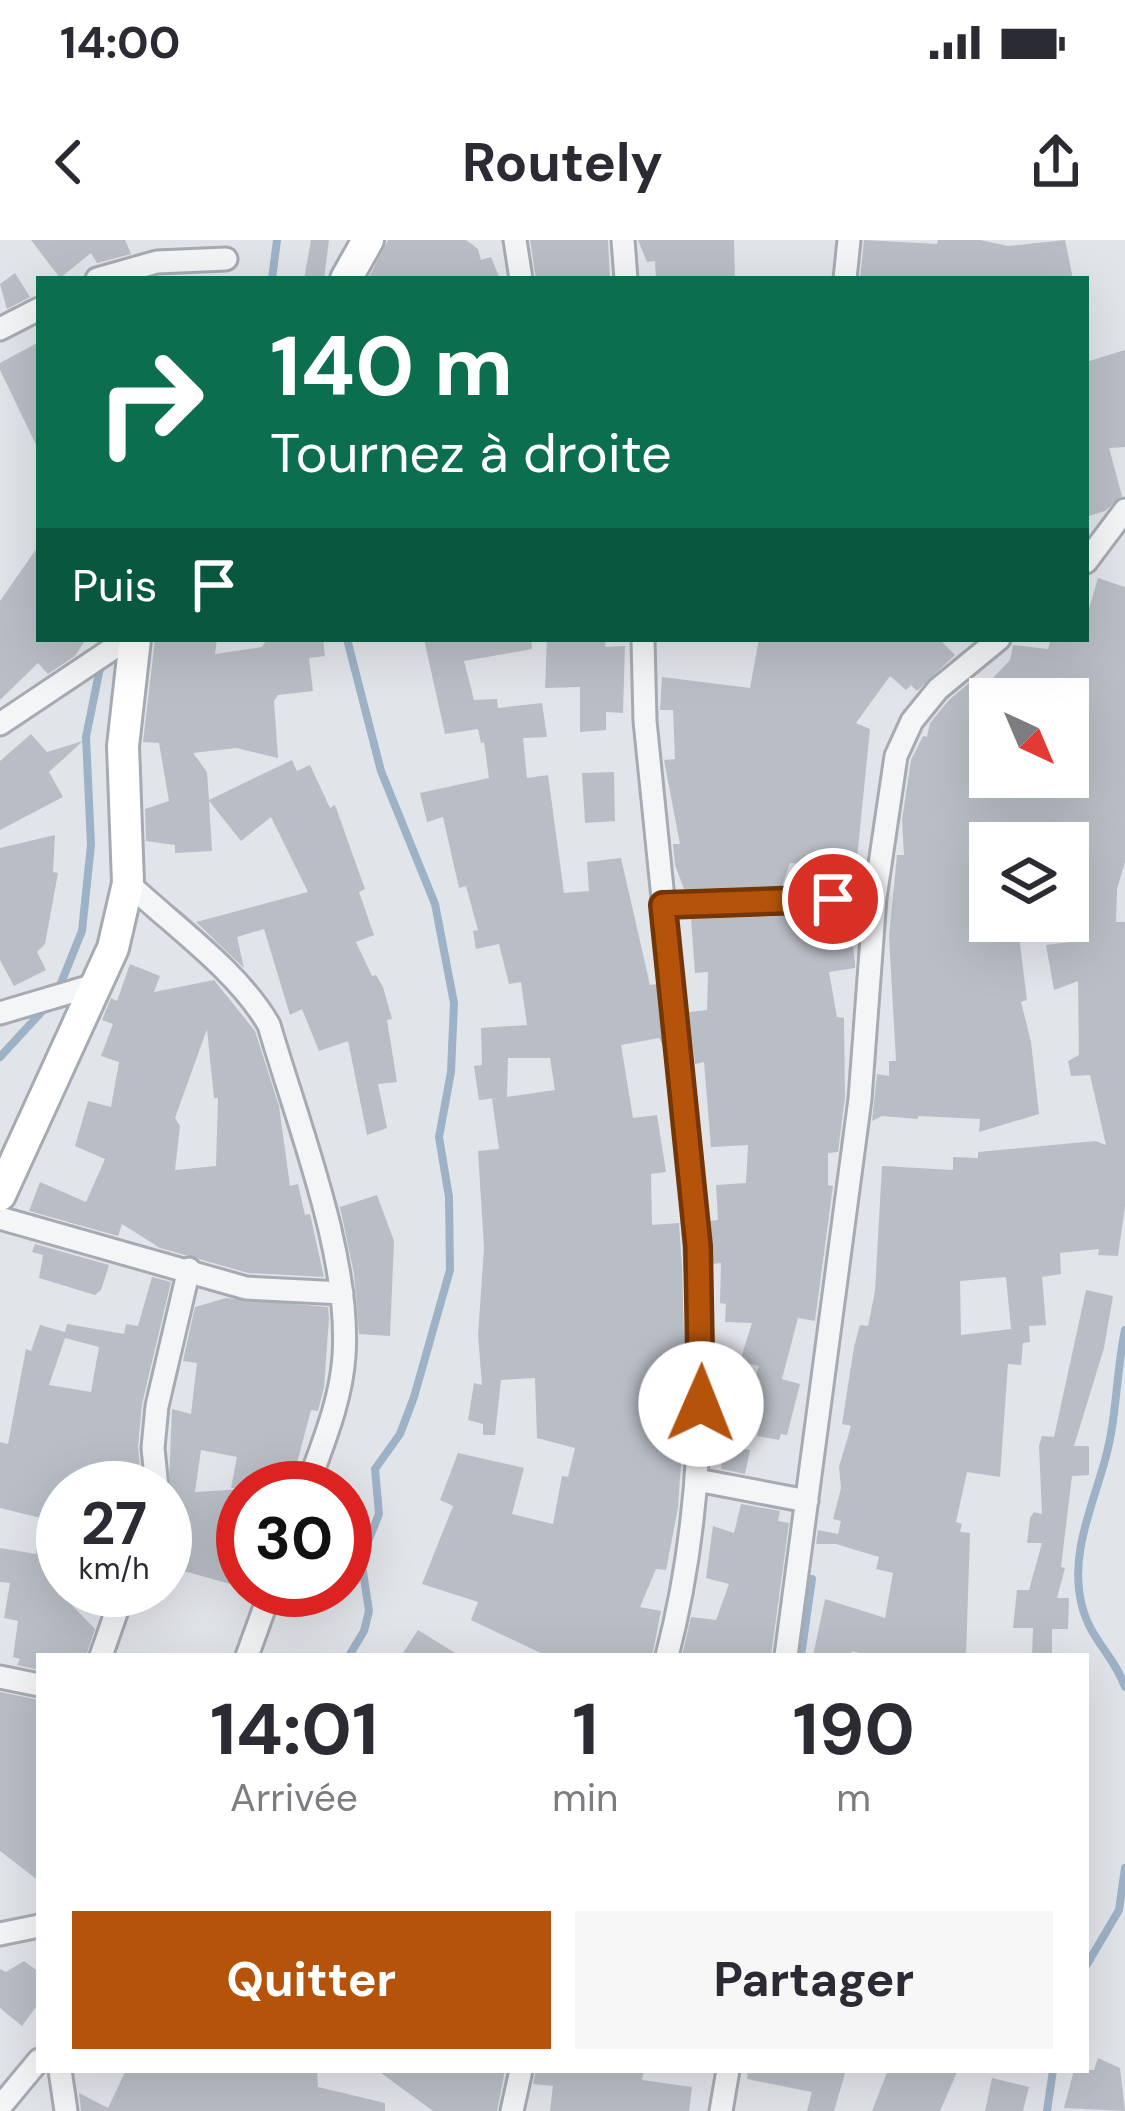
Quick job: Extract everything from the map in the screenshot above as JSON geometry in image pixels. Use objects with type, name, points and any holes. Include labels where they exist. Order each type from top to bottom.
[{"type":"main road","points":[[348,276],[368,240]]},
{"type":"main road","points":[[0,1196],[98,984],[128,883],[123,746],[131,642]]},
{"type":"street","points":[[148,240],[157,262]]},
{"type":"street","points":[[515,240],[521,276]]},
{"type":"street","points":[[623,240],[626,276]]},
{"type":"street","points":[[845,276],[849,240]]},
{"type":"street","points":[[108,276],[157,262],[226,259]]},
{"type":"street","points":[[0,329],[36,311]]},
{"type":"street","points":[[1089,558],[1125,510]]},
{"type":"street","points":[[0,724],[126,642]]},
{"type":"street","points":[[643,642],[645,721],[698,1246],[703,1366],[698,1480],[680,1607],[668,1653]]},
{"type":"street","points":[[786,1653],[860,1099],[875,898],[896,757],[912,721],[938,689],[995,642]]},
{"type":"street","points":[[128,883],[209,959],[232,974],[251,994],[269,1025],[342,1293],[344,1356],[336,1408],[317,1461]]},
{"type":"street","points":[[663,905],[875,898]]},
{"type":"street","points":[[0,1012],[98,984]]},
{"type":"street","points":[[0,1217],[246,1288],[342,1293]]},
{"type":"street","points":[[155,1461],[157,1406],[190,1269]]},
{"type":"street","points":[[698,1480],[808,1501]]},
{"type":"street","points":[[102,1653],[115,1617]]},
{"type":"street","points":[[248,1653],[261,1617]]},
{"type":"street","points":[[0,1677],[36,1684]]},
{"type":"street","points":[[0,1934],[36,1927]]},
{"type":"street","points":[[0,2107],[36,2064]]},
{"type":"street","points":[[60,2073],[66,2111]]},
{"type":"street","points":[[512,2111],[520,2073]]},
{"type":"street","points":[[721,2111],[727,2073]]},
{"type":"building","points":[[31,240],[125,240],[131,254],[97,263],[91,253],[58,276]]},
{"type":"building","points":[[311,240],[329,240],[324,276],[305,276]]},
{"type":"building","points":[[388,240],[466,240],[478,249],[481,260],[491,257],[499,276],[370,276]]},
{"type":"building","points":[[530,240],[608,240],[610,276],[536,276]]},
{"type":"building","points":[[638,240],[734,240],[735,276],[656,276],[655,261],[647,262]]},
{"type":"building","points":[[864,240],[937,244],[938,240],[980,240],[1008,246],[1065,240],[1072,276],[860,276]]},
{"type":"building","points":[[15,273],[30,297],[7,309],[0,284]]},
{"type":"building","points":[[36,344],[36,445],[0,370],[0,363]]},
{"type":"building","points":[[1125,350],[1125,447],[1109,448],[1122,496],[1105,511],[1089,516],[1089,361]]},
{"type":"building","points":[[36,549],[36,642],[84,642],[75,656],[48,674],[38,663],[0,700],[0,601]]},
{"type":"building","points":[[1098,578],[1125,587],[1125,862],[1117,889],[1116,922],[1125,922],[1125,1206],[1118,1256],[1098,1255],[1099,1249],[1060,1253],[1061,1274],[1042,1277],[1046,1325],[1029,1326],[1030,1342],[1023,1343],[1021,1365],[1008,1364],[1000,1477],[967,1472],[956,1522],[962,1524],[960,1532],[970,1533],[966,1653],[814,1653],[825,1599],[885,1618],[893,1573],[876,1569],[879,1557],[836,1544],[816,1544],[818,1530],[838,1534],[841,1521],[833,1519],[841,1488],[839,1467],[851,1426],[842,1424],[854,1347],[860,1325],[868,1326],[875,1291],[882,1166],[953,1170],[953,1157],[978,1158],[978,1152],[1095,1141],[1106,1145],[1090,1075],[1071,1076],[1068,1061],[1079,1055],[1078,981],[1054,990],[1046,945],[1089,942],[1089,822],[969,822],[969,942],[1020,942],[1027,1000],[1021,1002],[1039,1114],[979,1132],[980,1119],[882,1116],[872,1121],[877,1074],[889,1076],[889,1061],[896,1061],[889,936],[897,855],[904,855],[902,820],[911,760],[923,736],[927,737],[930,723],[969,683],[969,798],[1089,798],[1089,678],[993,678],[1010,660],[1013,645],[1048,649],[1050,642],[1089,642],[1089,609]],"holes":[[[1006,1277],[1011,1329],[961,1335],[960,1281]]]},
{"type":"building","points":[[155,642],[217,642],[215,654],[262,647],[265,642],[323,642],[325,656],[309,658],[313,691],[278,695],[274,701],[278,758],[236,748],[193,753],[207,772],[209,800],[292,760],[297,771],[310,765],[330,808],[335,805],[365,889],[359,892],[374,935],[356,942],[372,976],[383,987],[392,1019],[387,1020],[397,1082],[378,1084],[387,1128],[367,1135],[348,1041],[319,1051],[302,1009],[290,1015],[264,929],[237,937],[244,968],[196,922],[308,892],[271,817],[241,841],[209,801],[212,851],[175,853],[175,845],[146,841],[145,809],[169,801],[159,743],[143,742]]},
{"type":"building","points":[[425,642],[531,642],[532,649],[464,661],[474,700],[497,699],[498,708],[542,703],[547,737],[523,738],[527,778],[548,775],[564,893],[589,891],[587,862],[621,858],[650,985],[657,984],[663,1046],[659,1038],[621,1045],[633,1118],[657,1115],[666,1172],[651,1174],[652,1225],[679,1223],[682,1267],[685,1373],[678,1373],[675,1418],[684,1419],[678,1508],[666,1570],[656,1569],[640,1607],[661,1611],[653,1653],[541,1653],[471,1620],[478,1602],[422,1584],[453,1506],[440,1500],[458,1453],[524,1468],[512,1514],[553,1524],[562,1476],[568,1477],[575,1448],[537,1438],[535,1378],[501,1380],[495,1435],[483,1435],[483,1424],[468,1420],[474,1383],[482,1385],[478,1335],[484,1248],[478,1151],[499,1149],[492,1099],[497,1098],[479,1100],[474,1066],[482,1065],[481,1028],[527,1025],[521,982],[509,984],[499,944],[476,949],[473,931],[478,930],[466,886],[459,888],[443,817],[427,822],[420,793],[489,778],[478,729],[445,734]],"holes":[[[508,1058],[550,1058],[555,1090],[507,1097]]]},
{"type":"building","points":[[547,642],[625,646],[623,713],[606,712],[606,730],[580,732],[580,687],[545,688]]},
{"type":"building","points":[[758,642],[942,642],[955,655],[917,691],[911,685],[906,690],[890,676],[856,723],[870,729],[856,869],[790,863],[782,886],[684,889],[675,865],[673,844],[680,844],[664,760],[675,759],[673,710],[660,710],[662,677],[750,688]]},
{"type":"building","points":[[31,734],[47,752],[83,741],[49,772],[63,797],[0,830],[0,761]]},
{"type":"building","points":[[614,772],[615,821],[585,823],[582,773]]},
{"type":"building","points":[[55,835],[53,872],[58,873],[45,944],[37,952],[46,970],[14,986],[0,960],[0,848]]},
{"type":"building","points":[[849,916],[855,968],[829,972],[837,1017],[844,1018],[845,1097],[838,1152],[828,1153],[828,1185],[833,1186],[815,1321],[798,1318],[782,1379],[800,1384],[787,1435],[781,1434],[779,1440],[757,1436],[764,1411],[746,1406],[759,1366],[740,1361],[752,1323],[725,1322],[726,1304],[720,1303],[721,1263],[712,1264],[709,1221],[718,1220],[716,1185],[746,1183],[748,1145],[711,1147],[704,1062],[695,1064],[689,1012],[707,1010],[708,972],[695,973],[691,919]]},
{"type":"building","points":[[130,964],[160,976],[154,992],[214,980],[255,1031],[279,1106],[290,1186],[298,1184],[305,1215],[310,1214],[324,1277],[248,1273],[160,1248],[122,1224],[118,1236],[29,1211],[40,1182],[86,1202],[105,1159],[75,1146],[88,1101],[111,1107],[119,1062],[101,1056],[113,1024],[102,1020],[111,998],[117,1001]],"holes":[[[207,1029],[214,1098],[218,1098],[216,1166],[175,1170],[180,1126],[175,1118]]]},
{"type":"building","points":[[377,1195],[394,1241],[390,1336],[359,1334],[354,1274],[340,1207]]},
{"type":"building","points":[[35,1244],[109,1265],[101,1290],[95,1295],[39,1278],[43,1255],[32,1252]]},
{"type":"building","points":[[152,1277],[171,1282],[142,1404],[139,1461],[36,1461],[36,1517],[0,1508],[0,1442],[8,1444],[26,1349],[31,1351],[40,1325],[65,1332],[67,1324],[124,1334],[126,1324],[138,1326]],"holes":[[[65,1338],[99,1347],[91,1392],[49,1385]]]},
{"type":"building","points":[[1086,1290],[1113,1296],[1104,1348],[1074,1446],[1089,1446],[1089,1475],[1072,1476],[1061,1567],[1065,1568],[1057,1598],[1069,1598],[1068,1629],[1052,1629],[1052,1653],[1032,1653],[1033,1628],[1013,1628],[1017,1590],[1029,1590],[1042,1543],[1027,1543],[1030,1518],[1034,1512],[1042,1514],[1039,1446],[1042,1436],[1054,1437]]},
{"type":"building","points":[[226,1298],[328,1307],[329,1318],[324,1387],[318,1411],[311,1410],[298,1461],[236,1461],[237,1457],[201,1450],[195,1492],[216,1491],[216,1580],[192,1573],[192,1461],[170,1461],[172,1409],[191,1414],[197,1363],[183,1361],[195,1307]]},
{"type":"building","points":[[724,1445],[750,1450],[745,1474],[721,1469]]},
{"type":"building","points":[[741,1504],[780,1511],[778,1521],[789,1523],[771,1653],[683,1653],[691,1617],[716,1620],[729,1584],[706,1578],[713,1526],[734,1533]]},
{"type":"building","points":[[0,1548],[36,1554],[36,1617],[83,1617],[95,1629],[87,1653],[36,1653],[36,1669],[17,1665],[20,1659],[13,1657],[18,1621],[4,1618],[10,1583],[0,1582]]},
{"type":"building","points":[[418,1630],[455,1653],[403,1653]]},
{"type":"building","points":[[0,1692],[36,1699],[36,1879],[0,1851]]},
{"type":"building","points":[[24,1961],[36,1970],[36,2007],[22,2026],[0,2008],[0,1969],[6,1972]]},
{"type":"building","points":[[1098,2058],[1120,2068],[1125,2111],[1064,2108],[1073,2073],[1094,2070]]},
{"type":"building","points":[[125,2073],[317,2073],[318,2087],[385,2103],[385,2111],[81,2111],[79,2093],[108,2108]]},
{"type":"building","points":[[381,2073],[504,2073],[497,2111],[433,2111]]},
{"type":"building","points":[[535,2073],[643,2073],[642,2080],[692,2087],[689,2111],[550,2111],[553,2086],[533,2084]]},
{"type":"building","points":[[748,2073],[845,2073],[834,2111],[807,2111],[812,2092],[747,2079]]},
{"type":"building","points":[[887,2073],[957,2073],[940,2111],[872,2111]]},
{"type":"building","points":[[992,2078],[1029,2087],[1023,2111],[985,2111]]},
{"type":"waterway","points":[[272,276],[277,240]]},
{"type":"waterway","points":[[348,642],[381,771],[435,904],[454,1003],[451,1072],[439,1137],[449,1197],[450,1270],[414,1397],[400,1434],[375,1469],[379,1514],[361,1559],[369,1611],[351,1653]]},
{"type":"waterway","points":[[59,988],[82,931],[91,845],[86,737],[101,663]]},
{"type":"waterway","points":[[0,1057],[47,1006]]},
{"type":"waterway","points":[[687,1371],[689,1318]]},
{"type":"waterway","points":[[1125,1330],[1109,1444],[1078,1568],[1086,1618],[1125,1687]]},
{"type":"waterway","points":[[801,1653],[812,1579]]},
{"type":"waterway","points":[[1089,1961],[1119,1910],[1125,1868]]},
{"type":"waterway","points":[[1047,2111],[1053,2073]]},
{"type":"route","points":[[701,1404],[698,1246],[663,905],[833,899]]}]
